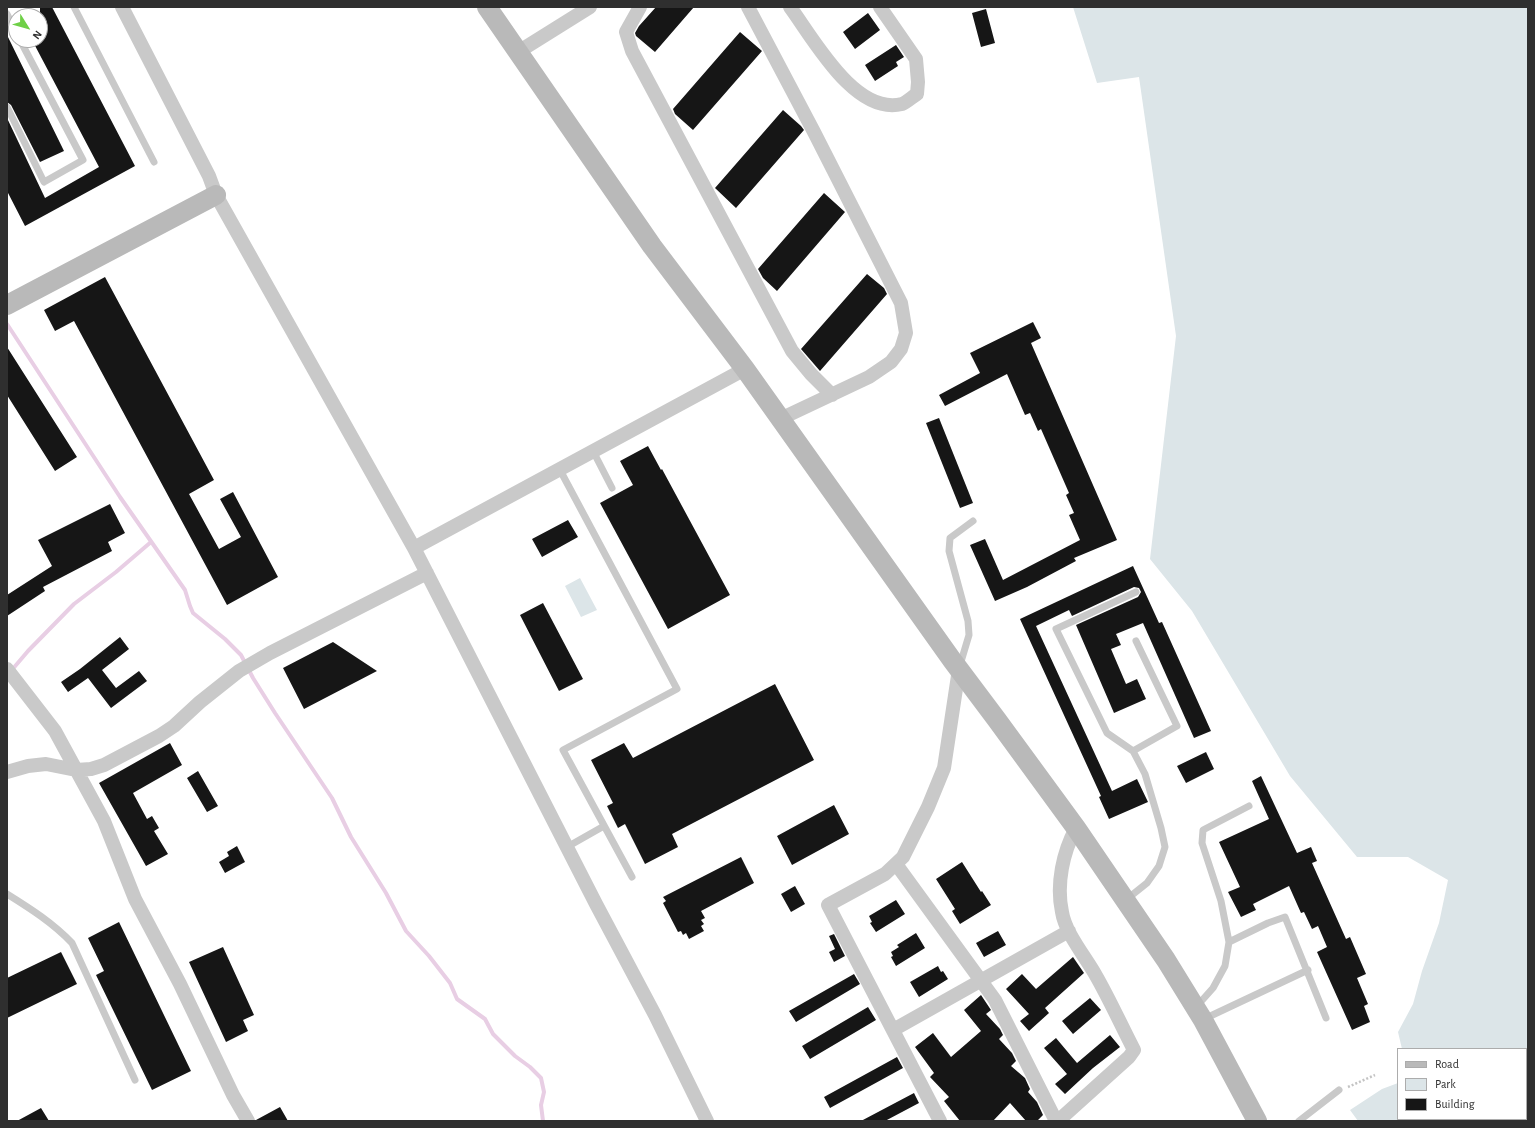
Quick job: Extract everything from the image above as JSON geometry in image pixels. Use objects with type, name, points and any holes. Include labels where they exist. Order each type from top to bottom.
[{"type":"street","points":[[122,7],[208,176],[216,195],[414,548],[655,1015],[707,1121]]},
{"type":"street","points":[[487,7],[652,246],[745,369],[959,669],[1076,828],[1166,960],[1200,1014],[1257,1121]]},
{"type":"street","points":[[518,52],[590,7]]},
{"type":"street","points":[[640,7],[626,32],[632,51],[792,351],[811,374],[832,395]]},
{"type":"street","points":[[748,7],[814,132],[901,303],[906,333],[901,348],[891,362],[869,377],[780,419]]},
{"type":"street","points":[[790,7],[832,67],[854,90],[880,104],[902,104],[917,94],[918,82],[916,59],[880,7]]},
{"type":"street","points":[[8,304],[216,195]]},
{"type":"street","points":[[414,548],[745,369]]},
{"type":"street","points":[[7,772],[28,766],[46,764],[76,770],[91,769],[104,765],[159,736],[174,726],[200,702],[239,671],[427,573]]},
{"type":"street","points":[[940,1121],[828,905],[885,874],[903,857],[928,807],[944,768],[959,669]]},
{"type":"street","points":[[9,672],[55,731],[104,821],[135,899],[180,984],[233,1095],[248,1121]]},
{"type":"street","points":[[896,864],[995,1000],[1057,1121],[1129,1057],[1134,1050],[1095,974],[1069,931],[1062,912],[1060,889],[1063,861],[1076,828]]},
{"type":"street","points":[[893,1030],[1069,931]]},
{"type":"lane","points":[[74,7],[154,162]]},
{"type":"lane","points":[[7,107],[44,182],[83,160],[24,48]]},
{"type":"lane","points":[[593,451],[612,488]]},
{"type":"lane","points":[[560,470],[677,689],[563,750],[632,877]]},
{"type":"lane","points":[[959,669],[969,635],[968,621],[949,551],[950,538],[973,521]]},
{"type":"lane","points":[[1125,900],[1147,883],[1159,866],[1165,847],[1161,828],[1145,774],[1134,751],[1107,733],[1056,629],[1136,592]]},
{"type":"lane","points":[[1134,751],[1177,726],[1136,641]]},
{"type":"lane","points":[[1200,1014],[1225,966],[1229,942],[1221,901],[1202,843],[1203,830],[1249,806]]},
{"type":"lane","points":[[567,847],[604,826]]},
{"type":"lane","points":[[7,894],[45,918],[60,930],[72,943],[135,1080]]},
{"type":"lane","points":[[1229,942],[1285,916],[1308,970],[1326,1018]]},
{"type":"lane","points":[[1200,1014],[1308,970]]},
{"type":"lane","points":[[1299,1121],[1339,1090]]},
{"type":"path","points":[[1339,1090],[1375,1075]]},
{"type":"green space","points":[[1073,7],[1528,7],[1528,1121],[1358,1121],[1350,1110],[1382,1089],[1397,1083],[1397,1120],[1527,1120],[1527,1048],[1402,1048],[1398,1032],[1413,1004],[1422,971],[1439,923],[1448,880],[1408,857],[1357,857],[1290,776],[1192,611],[1150,559],[1176,336],[1139,77],[1097,83]]},
{"type":"green space","points":[[580,578],[597,610],[581,617],[565,586]]},
{"type":"building","points":[[52,7],[135,166],[25,226],[7,191],[7,118],[45,198],[99,167],[36,48],[48,48],[48,8],[40,8]]},
{"type":"building","points":[[656,7],[694,7],[655,52],[636,36],[635,33],[639,26]]},
{"type":"building","points":[[986,9],[995,43],[981,47],[972,13]]},
{"type":"building","points":[[868,13],[880,30],[855,49],[843,32]]},
{"type":"building","points":[[740,32],[762,51],[693,130],[675,114],[673,109]]},
{"type":"building","points":[[7,35],[8,48],[13,48],[64,151],[40,162],[11,105],[7,102]]},
{"type":"building","points":[[896,45],[904,57],[896,62],[898,66],[875,81],[865,65]]},
{"type":"building","points":[[783,110],[804,130],[736,208],[715,188]]},
{"type":"building","points":[[824,193],[845,212],[777,291],[763,278],[758,269]]},
{"type":"building","points":[[867,274],[884,288],[887,294],[820,371],[801,349]]},
{"type":"building","points":[[105,277],[214,480],[189,494],[219,549],[241,537],[220,499],[233,492],[278,577],[227,605],[74,321],[55,331],[44,310]]},
{"type":"building","points":[[1033,322],[1041,338],[1031,343],[1117,540],[1074,558],[1076,561],[1027,587],[995,601],[970,545],[985,539],[1003,580],[1080,540],[1069,515],[1074,513],[1066,495],[1069,493],[1041,429],[1038,431],[1030,413],[1025,415],[1007,374],[945,406],[939,395],[980,373],[970,353]]},
{"type":"building","points":[[7,347],[77,457],[55,471],[7,395]]},
{"type":"building","points":[[939,418],[973,503],[960,508],[926,423]]},
{"type":"building","points":[[648,446],[730,595],[668,629],[600,503],[633,485],[620,461]]},
{"type":"building","points":[[110,504],[125,533],[108,542],[112,551],[43,587],[45,591],[7,616],[7,595],[52,566],[38,540]]},
{"type":"building","points":[[568,520],[578,537],[542,557],[532,539]]},
{"type":"building","points":[[1133,566],[1159,623],[1162,622],[1211,731],[1194,738],[1143,623],[1116,634],[1121,645],[1111,649],[1126,684],[1137,679],[1146,699],[1114,713],[1076,625],[1138,597],[1141,592],[1139,588],[1134,587],[1072,616],[1069,610],[1036,626],[1112,791],[1137,779],[1148,802],[1109,819],[1099,797],[1101,796],[1020,619]]},
{"type":"building","points":[[543,603],[583,679],[559,691],[520,615]]},
{"type":"building","points":[[120,637],[129,649],[102,670],[116,688],[139,671],[147,681],[111,708],[88,678],[68,692],[61,682]]},
{"type":"building","points":[[333,642],[377,671],[304,709],[283,668]]},
{"type":"building","points":[[775,684],[814,760],[672,834],[678,847],[645,864],[625,824],[618,828],[607,806],[613,803],[591,760],[624,743],[633,758]]},
{"type":"building","points":[[170,743],[182,765],[133,793],[147,819],[152,816],[159,828],[154,831],[168,854],[146,866],[99,783]]},
{"type":"building","points":[[1206,752],[1214,769],[1186,783],[1177,766]]},
{"type":"building","points":[[198,771],[218,806],[207,812],[187,778]]},
{"type":"building","points":[[1261,776],[1297,853],[1311,847],[1317,861],[1312,863],[1346,939],[1350,937],[1366,974],[1357,978],[1368,1004],[1364,1006],[1370,1022],[1352,1030],[1317,952],[1327,947],[1318,926],[1312,929],[1304,912],[1301,913],[1289,886],[1253,904],[1256,910],[1241,917],[1228,892],[1240,887],[1219,842],[1269,819],[1252,781]]},
{"type":"building","points":[[834,805],[849,834],[792,865],[777,836]]},
{"type":"building","points":[[237,846],[245,862],[225,873],[219,862],[229,856],[227,852]]},
{"type":"building","points":[[741,857],[754,883],[701,911],[705,918],[701,920],[704,924],[701,926],[704,931],[689,939],[686,933],[683,935],[681,931],[678,932],[663,903],[666,901],[663,897]]},
{"type":"building","points":[[962,862],[991,905],[960,924],[952,911],[955,909],[936,879]]},
{"type":"building","points":[[795,886],[805,904],[791,912],[781,894]]},
{"type":"building","points":[[896,900],[905,914],[876,932],[870,923],[872,922],[869,916]]},
{"type":"building","points":[[119,922],[191,1071],[152,1090],[96,975],[104,971],[88,938]]},
{"type":"building","points":[[998,931],[1006,945],[984,957],[976,943]]},
{"type":"building","points":[[916,933],[925,948],[896,966],[891,957],[893,956],[891,952],[899,947],[897,945]]},
{"type":"building","points":[[834,934],[845,956],[834,962],[829,952],[835,949],[829,936]]},
{"type":"building","points":[[223,947],[254,1015],[243,1020],[248,1031],[226,1042],[189,962]]},
{"type":"building","points":[[61,952],[77,984],[7,1018],[7,978]]},
{"type":"building","points":[[1073,957],[1084,973],[1045,1008],[1049,1013],[1029,1031],[1020,1021],[1029,1014],[1006,989],[1022,974],[1036,989]]},
{"type":"building","points":[[938,966],[941,972],[943,971],[948,979],[919,997],[910,982]]},
{"type":"building","points":[[854,974],[860,984],[796,1022],[789,1011]]},
{"type":"building","points":[[981,995],[991,1010],[986,1014],[1000,1029],[1003,1035],[999,1039],[1012,1053],[1016,1061],[1011,1066],[1025,1078],[1030,1089],[1028,1092],[1037,1102],[1043,1115],[1037,1121],[1026,1121],[1010,1103],[993,1121],[960,1121],[944,1101],[949,1097],[930,1077],[934,1073],[915,1047],[933,1033],[951,1057],[981,1031],[964,1010]]},
{"type":"building","points":[[1090,998],[1101,1010],[1073,1034],[1062,1021]]},
{"type":"building","points":[[868,1007],[876,1020],[810,1059],[802,1046]]},
{"type":"building","points":[[1110,1035],[1120,1047],[1093,1068],[1065,1094],[1055,1084],[1067,1074],[1044,1048],[1056,1038],[1077,1063]]},
{"type":"building","points":[[897,1057],[903,1068],[830,1108],[824,1097]]},
{"type":"building","points":[[914,1093],[919,1103],[885,1121],[861,1121]]},
{"type":"building","points":[[280,1107],[288,1121],[256,1121],[256,1120]]},
{"type":"building","points":[[41,1108],[49,1121],[17,1121]]},
{"type":"waterway","points":[[7,324],[120,497],[185,590],[193,613],[225,639],[241,655],[253,678],[275,713],[332,798],[351,837],[386,893],[406,931],[429,956],[450,983],[457,999],[485,1019],[493,1034],[515,1056],[530,1067],[541,1078],[544,1092],[541,1105],[543,1121]]},
{"type":"waterway","points":[[11,671],[28,651],[74,604],[116,572],[151,542]]}]
